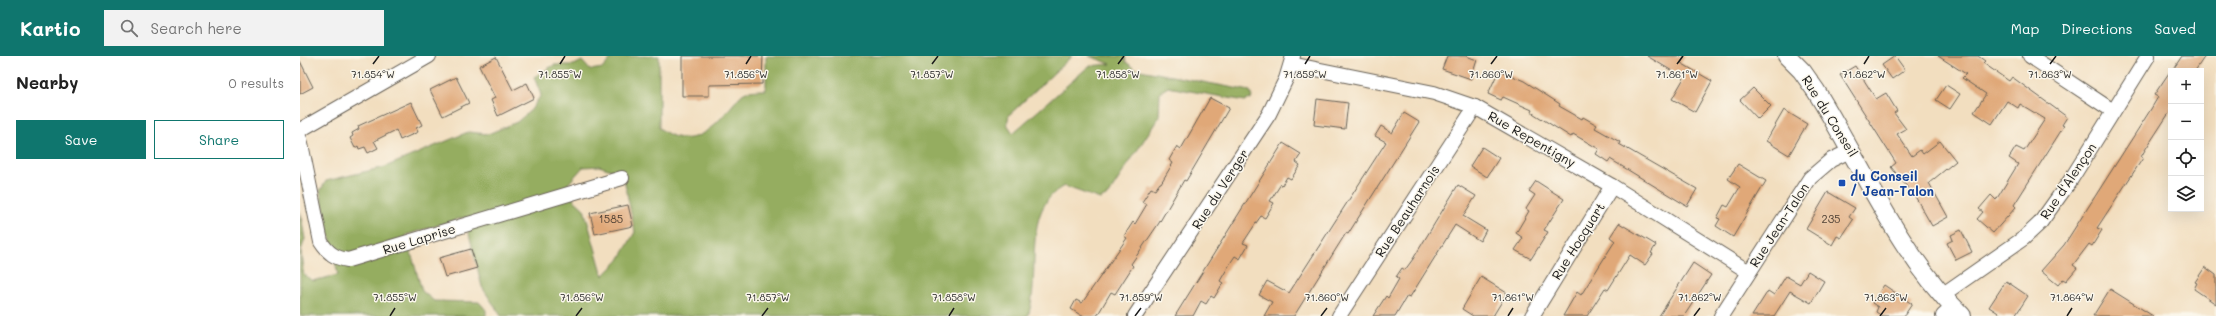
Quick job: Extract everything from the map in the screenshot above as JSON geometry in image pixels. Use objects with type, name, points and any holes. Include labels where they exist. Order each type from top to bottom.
[{"type":"street","points":[[300,130],[429,56]]},
{"type":"street","name":"Rue du Conseil","points":[[1787,56],[1802,71],[1816,91],[1852,150],[1908,250],[1950,309]]},
{"type":"street","points":[[2030,56],[2113,111]]},
{"type":"street","name":"Rue d'Alençon","points":[[1950,309],[2040,223],[2054,205],[2148,56]]},
{"type":"street","name":"Rue Repentigny","points":[[1292,60],[1427,91],[1475,107],[1612,186],[1749,272]]},
{"type":"street","name":"Rue du Verger","points":[[1135,316],[1269,114],[1292,60]]},
{"type":"street","name":"Rue Beauharnois","points":[[1339,316],[1475,107]]},
{"type":"street","name":"Rue Laprise","points":[[300,139],[321,242],[327,251],[338,258],[348,260],[622,178]]},
{"type":"street","name":"Rue Jean-Talon","points":[[1721,316],[1810,178],[1820,167],[1852,150]]},
{"type":"street","name":"Rue Hocquart","points":[[1532,316],[1612,186]]},
{"type":"green space","points":[[613,56],[659,56],[659,128],[669,135],[679,138],[697,136],[705,132],[721,118],[744,93],[766,90],[766,56],[1072,56],[1009,115],[1007,124],[1013,133],[1089,66],[1111,64],[1089,56],[1125,56],[1126,62],[1135,69],[1250,91],[1252,98],[1245,101],[1168,87],[1160,92],[1159,117],[1108,195],[1100,199],[1064,186],[1050,197],[1042,210],[1037,226],[1032,300],[1028,316],[501,316],[482,287],[465,217],[406,235],[422,291],[434,301],[479,302],[486,310],[486,316],[300,316],[300,211],[305,239],[301,251],[303,273],[312,281],[338,275],[320,191],[326,181],[385,167],[468,132],[488,134],[517,122],[531,110],[541,95],[534,77],[554,65],[574,65],[582,61],[590,70],[603,68]],"holes":[[[599,166],[623,174],[635,232],[619,260],[603,276],[584,209],[574,200],[568,184],[583,167]]]},
{"type":"building","points":[[682,56],[763,56],[762,84],[709,85],[709,96],[682,96]]},
{"type":"building","points":[[1447,56],[1466,56],[1477,60],[1471,79],[1442,69]]},
{"type":"building","points":[[1647,56],[1685,56],[1681,63],[1712,81],[1695,112],[1672,99],[1684,78]]},
{"type":"building","points":[[1895,56],[1905,70],[1892,79],[1882,65]]},
{"type":"building","points":[[1938,56],[1978,56],[1985,61],[1983,63],[2009,81],[2012,77],[2067,117],[2062,125],[2064,126],[2014,205],[2016,207],[1993,233],[1977,219],[1983,212],[1979,209],[1991,195],[1996,200],[2018,164],[2009,158],[2016,147],[2024,151],[2045,119],[2020,104],[2018,108],[2007,101],[1992,124],[1974,112],[1986,94],[1962,78],[1966,74]]},
{"type":"building","points":[[2182,56],[2205,56],[2197,68],[2174,68]]},
{"type":"building","points":[[496,57],[513,90],[527,83],[534,98],[498,116],[491,100],[495,98],[479,66]]},
{"type":"building","points":[[300,61],[313,87],[300,94]]},
{"type":"building","points":[[1855,66],[1876,99],[1886,93],[1897,111],[1894,113],[1906,129],[1897,134],[1912,156],[1920,150],[1923,154],[1940,141],[1956,161],[1929,183],[1948,217],[1932,226],[1916,198],[1891,167],[1896,163],[1840,75]]},
{"type":"building","points":[[1499,70],[1524,81],[1560,104],[1559,106],[1582,119],[1583,117],[1597,125],[1595,128],[1620,142],[1619,144],[1697,189],[1687,206],[1610,159],[1608,162],[1596,154],[1599,149],[1573,134],[1571,137],[1531,112],[1532,110],[1503,97],[1501,100],[1488,94]]},
{"type":"building","points":[[2168,74],[2168,115],[2145,150],[2141,157],[2143,158],[2097,228],[2102,230],[2092,246],[2089,244],[2073,265],[2077,268],[2066,281],[2063,279],[2058,285],[2041,271],[2064,245],[2151,109],[2158,97],[2154,95]]},
{"type":"building","points":[[456,77],[469,103],[443,116],[430,90]]},
{"type":"building","points":[[1946,85],[1960,94],[1950,109],[1936,100]]},
{"type":"building","points":[[1753,88],[1771,106],[1758,119],[1740,100]]},
{"type":"building","points":[[1210,98],[1229,108],[1186,181],[1184,180],[1159,223],[1131,264],[1133,266],[1115,294],[1111,292],[1097,316],[1082,316],[1071,309],[1076,300],[1082,303],[1127,238],[1124,236],[1133,222],[1135,224],[1147,204],[1142,202],[1151,188],[1155,190],[1161,183],[1173,163],[1169,160],[1177,146],[1181,149]]},
{"type":"building","points":[[1317,99],[1348,103],[1345,129],[1314,125]]},
{"type":"building","points":[[411,102],[422,125],[416,128],[418,132],[400,140],[396,130],[374,141],[378,148],[368,153],[365,147],[359,149],[358,146],[355,148],[350,138],[353,136],[352,133],[359,129],[358,126]]},
{"type":"building","points":[[1784,110],[1807,124],[1789,155],[1766,141]]},
{"type":"building","points":[[1404,113],[1419,122],[1348,234],[1346,233],[1294,316],[1264,316],[1272,302],[1259,295],[1267,281],[1289,293],[1386,142],[1375,136],[1381,126],[1392,133]]},
{"type":"building","points":[[1283,143],[1301,154],[1296,162],[1300,165],[1291,179],[1287,177],[1282,185],[1281,184],[1270,201],[1274,203],[1265,218],[1261,216],[1243,243],[1248,245],[1240,259],[1235,256],[1231,262],[1220,281],[1223,283],[1214,298],[1211,296],[1206,304],[1201,301],[1193,316],[1175,316]]},
{"type":"building","points":[[1482,147],[1499,158],[1487,177],[1470,166]]},
{"type":"building","points":[[1738,164],[1766,181],[1733,237],[1716,226],[1720,219],[1717,218],[1724,205],[1728,207],[1740,187],[1728,179]]},
{"type":"building","points":[[1536,181],[1564,199],[1544,230],[1548,232],[1531,259],[1515,250],[1523,238],[1516,233],[1529,211],[1526,209],[1535,195],[1529,191]]},
{"type":"building","points":[[1458,185],[1476,196],[1463,216],[1486,230],[1480,241],[1455,225],[1410,297],[1407,296],[1395,316],[1373,316],[1386,296],[1388,298],[1399,279],[1396,277],[1402,268],[1405,270],[1413,259]]},
{"type":"building","points":[[1828,192],[1855,208],[1849,217],[1853,220],[1841,238],[1837,236],[1832,245],[1806,229]]},
{"type":"building","points":[[628,205],[633,226],[595,234],[590,213]]},
{"type":"building","points":[[1619,223],[1656,245],[1651,253],[1653,254],[1645,265],[1630,255],[1608,290],[1605,288],[1587,316],[1563,316],[1577,292],[1581,295],[1615,241],[1610,237]]},
{"type":"building","points":[[1961,230],[1972,252],[1956,260],[1947,243],[1953,240],[1951,235]]},
{"type":"building","points":[[471,249],[477,268],[445,277],[439,258]]},
{"type":"building","points":[[1693,263],[1711,275],[1684,316],[1659,316]]},
{"type":"building","points":[[2205,267],[2216,275],[2216,304],[2194,289],[2197,283],[2195,282]]},
{"type":"building","points":[[1808,271],[1824,281],[1811,303],[1790,291],[1774,316],[1752,316],[1768,291],[1774,295],[1786,276],[1800,284]]},
{"type":"building","points":[[1481,277],[1507,293],[1493,316],[1473,316],[1462,309]]},
{"type":"building","points":[[2006,281],[2028,296],[2015,316],[2003,316],[1989,307]]},
{"type":"building","points":[[1884,285],[1912,304],[1904,316],[1882,316],[1876,312],[1878,307],[1872,303]]},
{"type":"building","points":[[2110,289],[2153,316],[2093,316]]},
{"type":"place","name":"du Conseil / Jean-Talon","points":[[1842,183]]}]
